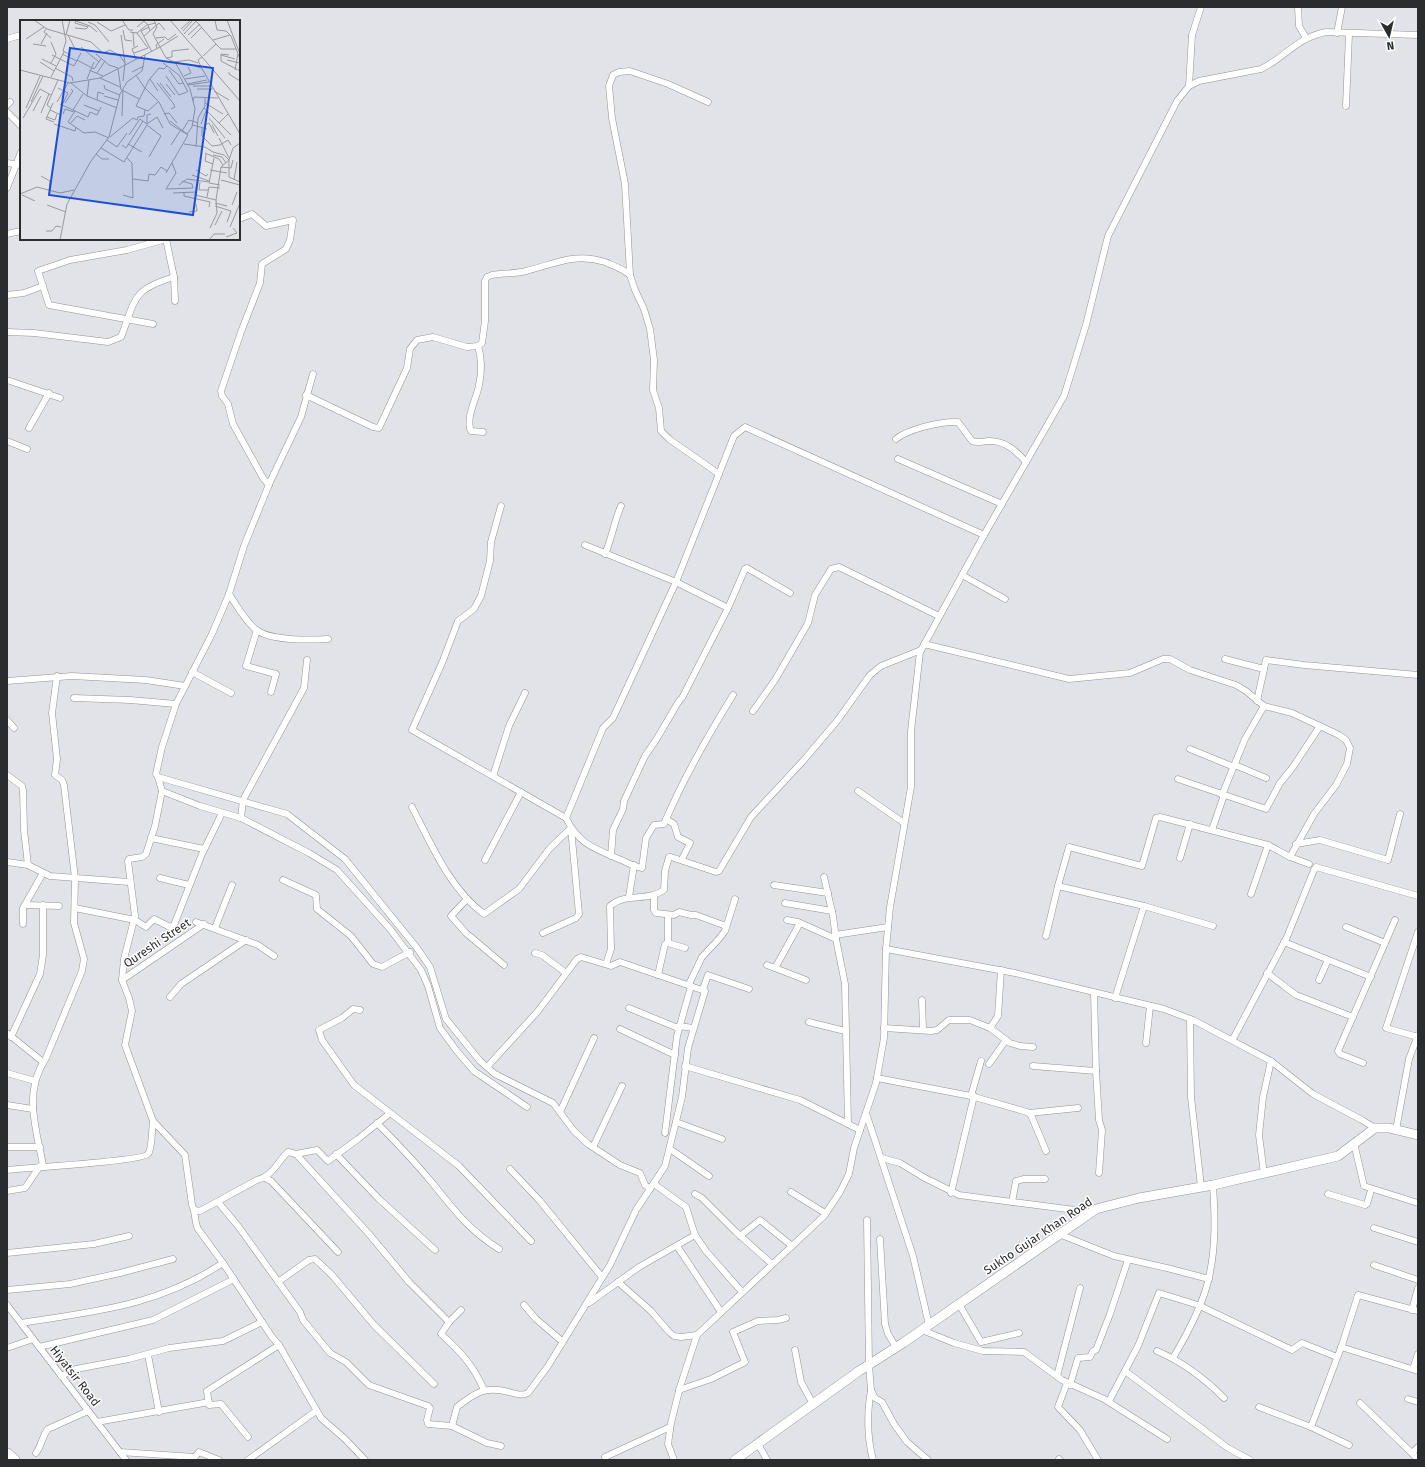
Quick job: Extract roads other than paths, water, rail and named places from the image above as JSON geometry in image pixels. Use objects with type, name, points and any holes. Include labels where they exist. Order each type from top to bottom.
[{"type":"highway","points":[[7,1454],[14,1460]]},
{"type":"main road","name":"Sukho Gujar Khan Road","points":[[735,1460],[868,1365],[925,1328],[1090,1212],[1096,1209],[1140,1198],[1213,1185],[1338,1156],[1375,1128]]},
{"type":"main road","points":[[1375,1128],[1396,1130],[1418,1135]]},
{"type":"street","points":[[1189,86],[1192,35],[1195,21],[1201,7]]},
{"type":"street","points":[[1298,7],[1299,26],[1306,38]]},
{"type":"street","points":[[1337,33],[1342,7]]},
{"type":"street","points":[[674,1460],[668,1444],[670,1427],[679,1390],[697,1335],[825,1213],[840,1192],[849,1174],[854,1148],[877,1078],[884,1028],[888,927],[895,869],[911,787],[912,716],[922,647],[1064,396],[1086,325],[1108,236],[1178,101],[1189,86],[1200,81],[1261,69],[1306,38],[1326,32],[1418,36]]},
{"type":"street","points":[[1346,106],[1349,34]]},
{"type":"street","points":[[7,39],[20,35]]},
{"type":"street","points":[[708,102],[668,84],[630,71],[619,72],[610,80],[609,96],[625,184],[630,275],[634,290],[644,309],[650,330],[654,360],[654,396],[659,408],[661,432],[719,474]]},
{"type":"street","points":[[7,112],[20,125]]},
{"type":"street","points":[[7,164],[18,165],[7,188]]},
{"type":"street","points":[[240,219],[252,214],[266,226],[293,220],[290,240],[286,249],[262,264],[260,282],[221,391],[222,396],[228,404],[233,424],[263,478],[269,485]]},
{"type":"street","points":[[7,234],[20,231]]},
{"type":"street","points":[[153,324],[49,304],[38,271],[40,269],[70,260],[127,250],[162,240]]},
{"type":"street","points":[[166,240],[174,277],[175,300]]},
{"type":"street","points":[[306,395],[373,427],[379,428],[407,368],[410,349],[417,340],[433,337],[467,347],[478,346],[483,340],[485,281],[487,277],[492,275],[526,271],[550,263],[579,257],[588,258],[622,268],[630,275]]},
{"type":"street","points":[[7,332],[34,333],[108,342],[121,337],[134,300],[142,291],[152,284],[174,277]]},
{"type":"street","points":[[7,295],[24,293],[42,286]]},
{"type":"street","points":[[478,346],[481,359],[480,376],[469,428],[471,430],[483,432]]},
{"type":"street","points":[[312,374],[300,417],[269,485],[244,546],[230,594],[212,634],[176,704],[162,746],[156,774],[162,790],[146,854],[142,857],[130,859],[128,861],[129,882],[134,905],[135,920],[124,960],[122,980],[132,1010],[125,1045],[153,1121],[185,1155],[192,1205],[195,1210],[198,1229],[279,1345],[316,1411],[365,1460]]},
{"type":"street","points":[[7,380],[60,398]]},
{"type":"street","points":[[29,428],[48,393]]},
{"type":"street","points":[[896,439],[902,433],[915,429],[958,422],[975,443],[997,441],[1016,451],[1026,462]]},
{"type":"street","points":[[566,818],[602,728],[613,718],[676,582],[734,436],[745,427],[984,535]]},
{"type":"street","points":[[7,441],[27,449]]},
{"type":"street","points":[[898,459],[1002,504]]},
{"type":"street","points":[[502,506],[491,542],[490,561],[481,596],[474,609],[458,621],[442,664],[412,730],[566,818],[571,828],[583,842],[598,852],[642,868],[646,838],[654,825],[664,824],[679,789],[706,738],[733,695]]},
{"type":"street","points":[[605,554],[621,506]]},
{"type":"street","points":[[585,545],[676,582],[728,608]]},
{"type":"street","points":[[753,711],[775,680],[808,624],[815,595],[831,569],[834,567],[839,567],[939,616]]},
{"type":"street","points":[[611,856],[613,830],[624,809],[624,801],[645,756],[682,698],[728,608],[745,569],[747,568],[790,593]]},
{"type":"street","points":[[962,575],[1005,599]]},
{"type":"street","points":[[230,594],[245,618],[256,630],[279,637],[305,641],[328,639]]},
{"type":"street","points":[[256,630],[246,666],[276,674],[271,692]]},
{"type":"street","points":[[606,964],[611,944],[610,906],[629,897],[654,895],[664,890],[665,871],[669,858],[675,857],[716,872],[718,871],[751,817],[803,761],[837,721],[870,675],[882,666],[922,647],[1016,664],[1061,677],[1075,679],[1130,673],[1166,658],[1190,670],[1236,685],[1264,706],[1292,713],[1346,740],[1350,748],[1346,766],[1333,791],[1314,814],[1290,857]]},
{"type":"street","points":[[1225,659],[1264,669]]},
{"type":"street","points":[[241,817],[242,803],[304,688],[307,660]]},
{"type":"street","points":[[1257,701],[1266,660],[1304,666],[1418,675]]},
{"type":"street","points":[[192,672],[232,693]]},
{"type":"street","points":[[7,681],[57,676],[146,680],[185,686]]},
{"type":"street","points":[[7,1191],[25,1188],[41,1166],[40,1147],[32,1096],[35,1081],[82,971],[84,959],[74,923],[75,878],[64,785],[62,780],[56,775],[52,713],[57,676]]},
{"type":"street","points":[[493,776],[509,726],[525,693]]},
{"type":"street","points":[[74,698],[130,700],[176,704]]},
{"type":"street","points":[[1212,830],[1223,795],[1252,723],[1264,706]]},
{"type":"street","points":[[7,720],[14,728]]},
{"type":"street","points":[[1178,779],[1266,809],[1280,783],[1320,726]]},
{"type":"street","points":[[1190,749],[1266,778]]},
{"type":"street","points":[[7,775],[22,786],[23,790],[24,830],[28,865]]},
{"type":"street","points":[[158,779],[287,814],[345,859],[413,950],[437,1005],[446,1020],[480,1060],[488,1066],[492,1078],[527,1107]]},
{"type":"street","points":[[162,790],[222,813],[241,817],[309,853],[337,870],[380,918],[430,967],[440,1028],[474,1071],[553,1103],[574,1131],[594,1147],[620,1165],[640,1173],[650,1186],[686,1207],[695,1235],[706,1251],[742,1292]]},
{"type":"street","points":[[858,791],[904,823]]},
{"type":"street","points":[[485,860],[521,792]]},
{"type":"street","points":[[412,807],[437,855],[467,899],[473,906],[486,914],[519,889],[550,848],[571,828]]},
{"type":"street","points":[[75,908],[135,920],[146,928],[154,919],[170,928],[174,925],[204,849],[222,813]]},
{"type":"street","points":[[1296,844],[1320,840],[1388,860],[1400,814]]},
{"type":"street","points":[[1046,936],[1069,847],[1140,866],[1144,864],[1156,818],[1165,818],[1190,824],[1268,845],[1290,857],[1309,864]]},
{"type":"street","points":[[666,819],[674,824],[678,837],[690,843],[682,860]]},
{"type":"street","points":[[1180,858],[1190,824]]},
{"type":"street","points":[[543,933],[576,918],[579,914],[571,828]]},
{"type":"street","points":[[151,838],[204,849]]},
{"type":"street","points":[[1251,894],[1268,845]]},
{"type":"street","points":[[7,862],[28,865],[50,876],[129,882]]},
{"type":"street","points":[[629,897],[634,865]]},
{"type":"street","points":[[1233,1039],[1284,942],[1297,915],[1316,867],[1418,896]]},
{"type":"street","points":[[23,924],[22,913],[25,905],[43,873]]},
{"type":"street","points":[[824,877],[832,911],[835,937],[844,984],[848,1124]]},
{"type":"street","points":[[160,878],[189,885]]},
{"type":"street","points":[[283,880],[316,895],[317,909],[351,936],[373,964],[382,967],[413,950]]},
{"type":"street","points":[[215,928],[232,885]]},
{"type":"street","points":[[774,885],[828,893]]},
{"type":"street","points":[[1058,886],[1144,906],[1213,926]]},
{"type":"street","points":[[654,895],[655,912],[674,915],[679,912],[691,915],[696,914],[726,926]]},
{"type":"street","points":[[467,899],[451,916],[466,933],[504,965]]},
{"type":"street","points":[[452,1426],[457,1406],[473,1394],[484,1390],[499,1390],[526,1395],[563,1342],[586,1305],[610,1265],[636,1210],[650,1186],[665,1166],[676,1122],[673,1113],[675,1055],[679,1026],[691,985],[702,957],[718,940],[726,926],[735,899]]},
{"type":"street","points":[[786,903],[832,911]]},
{"type":"street","points":[[25,905],[59,906]]},
{"type":"street","points":[[43,905],[43,955],[40,974],[9,1035],[43,1062]]},
{"type":"street","points":[[1115,998],[1144,906]]},
{"type":"street","points":[[658,976],[665,944],[668,943],[668,914]]},
{"type":"street","points":[[787,920],[800,923],[835,937],[888,927]]},
{"type":"street","points":[[1363,1063],[1340,1054],[1338,1051],[1395,920]]},
{"type":"street","points":[[196,922],[258,945],[274,956]]},
{"type":"street","points":[[775,968],[800,923]]},
{"type":"street","name":"Qureshi Street","points":[[122,980],[204,924]]},
{"type":"street","points":[[1346,927],[1385,943]]},
{"type":"street","points":[[1396,1130],[1409,1059],[1418,1037],[1386,1028],[1418,932]]},
{"type":"street","points":[[170,997],[181,984],[246,940]]},
{"type":"street","points":[[1284,942],[1371,977]]},
{"type":"street","points":[[668,943],[685,948]]},
{"type":"street","points":[[886,949],[1001,970],[1150,1006],[1190,1018],[1233,1039],[1271,1061],[1313,1094],[1375,1128]]},
{"type":"street","points":[[535,953],[551,961],[566,973]]},
{"type":"street","points":[[488,1066],[538,1011],[577,959],[581,957],[613,965],[620,962],[658,976],[702,989]]},
{"type":"street","points":[[1319,980],[1328,960]]},
{"type":"street","points":[[767,966],[806,980]]},
{"type":"street","points":[[990,1028],[998,1016],[1001,970]]},
{"type":"street","points":[[1267,973],[1296,995],[1353,1017]]},
{"type":"street","points":[[665,1133],[673,1113],[685,1066],[692,1028],[704,996],[702,989],[708,974],[749,990]]},
{"type":"street","points":[[1094,993],[1096,1071],[1099,1120],[1102,1130],[1099,1173]]},
{"type":"street","points":[[922,1000],[923,1030]]},
{"type":"street","points":[[1146,1042],[1150,1006]]},
{"type":"street","points":[[629,1008],[679,1026],[692,1028]]},
{"type":"street","points":[[360,1010],[353,1010],[342,1018],[319,1030],[354,1085],[389,1114],[413,1130],[459,1166],[531,1241]]},
{"type":"street","points":[[1190,1018],[1191,1097],[1201,1187]]},
{"type":"street","points":[[884,1028],[938,1030],[946,1021],[957,1019],[970,1020],[990,1028],[1006,1040],[1020,1046],[1033,1047]]},
{"type":"street","points":[[810,1022],[845,1031]]},
{"type":"street","points":[[620,1029],[675,1055]]},
{"type":"street","points":[[560,1112],[594,1038]]},
{"type":"street","points":[[989,1064],[1006,1040]]},
{"type":"street","points":[[952,1193],[981,1061]]},
{"type":"street","points":[[1264,1174],[1260,1135],[1263,1096],[1271,1061]]},
{"type":"street","points":[[685,1066],[800,1100],[860,1130]]},
{"type":"street","points":[[1033,1066],[1096,1071]]},
{"type":"street","points":[[7,1073],[35,1081]]},
{"type":"street","points":[[877,1078],[973,1096],[1030,1113],[1078,1108]]},
{"type":"street","points":[[594,1147],[622,1086]]},
{"type":"street","points":[[7,1105],[33,1109]]},
{"type":"street","points":[[866,1113],[882,1158],[920,1279],[925,1328],[954,1343],[984,1351],[1024,1352],[1069,1384],[1109,1401],[1168,1440]]},
{"type":"street","points":[[1030,1113],[1046,1151]]},
{"type":"street","points":[[195,1210],[200,1212],[257,1180],[265,1178],[288,1152],[296,1154],[317,1150],[328,1161],[389,1114]]},
{"type":"street","points":[[7,1170],[41,1166],[119,1161],[144,1157],[150,1150],[153,1121]]},
{"type":"street","points":[[676,1122],[722,1139]]},
{"type":"street","points":[[377,1124],[425,1174],[464,1223],[480,1238],[499,1249]]},
{"type":"street","points":[[1354,1143],[1363,1184],[1367,1189],[1418,1203]]},
{"type":"street","points":[[7,1147],[40,1147]]},
{"type":"street","points":[[670,1149],[709,1176]]},
{"type":"street","points":[[296,1154],[369,1234],[405,1278],[449,1322]]},
{"type":"street","points":[[336,1154],[379,1199],[436,1250]]},
{"type":"street","points":[[882,1158],[900,1163],[952,1193],[969,1197],[1090,1212]]},
{"type":"street","points":[[510,1169],[540,1201],[602,1277]]},
{"type":"street","points":[[265,1178],[271,1181],[338,1252]]},
{"type":"street","points":[[1012,1202],[1016,1181],[1024,1179],[1045,1179]]},
{"type":"street","points":[[1173,1358],[1184,1339],[1209,1280],[1213,1238],[1213,1185]]},
{"type":"street","points":[[1328,1194],[1365,1205],[1367,1204],[1371,1190]]},
{"type":"street","points":[[791,1192],[825,1213]]},
{"type":"street","points":[[695,1194],[702,1198],[740,1236],[772,1264]]},
{"type":"street","points":[[218,1202],[238,1226],[300,1312],[303,1320],[330,1353],[346,1362],[374,1388],[428,1406],[430,1408],[427,1420],[428,1424],[452,1426],[487,1443],[501,1446]]},
{"type":"street","points":[[740,1236],[760,1220],[792,1246]]},
{"type":"street","points":[[868,1220],[868,1365],[871,1390],[868,1420],[873,1460]]},
{"type":"street","points":[[1374,1228],[1418,1242]]},
{"type":"street","points":[[1059,1234],[1103,1252],[1128,1260],[1171,1269],[1209,1280]]},
{"type":"street","points":[[586,1305],[639,1267],[695,1235]]},
{"type":"street","points":[[7,1253],[94,1244],[130,1236]]},
{"type":"street","points":[[880,1240],[885,1324],[888,1334],[896,1347]]},
{"type":"street","points":[[677,1246],[721,1312]]},
{"type":"street","points":[[7,1290],[70,1284],[120,1274],[173,1259]]},
{"type":"street","points":[[278,1282],[309,1260],[315,1259],[332,1275],[374,1325],[434,1384]]},
{"type":"street","points":[[1098,1460],[1080,1430],[1058,1406],[1069,1384],[1078,1358],[1090,1357],[1093,1351],[1096,1350],[1128,1260]]},
{"type":"street","points":[[21,1323],[94,1313],[127,1306],[177,1289],[223,1263]]},
{"type":"street","points":[[1374,1265],[1418,1280]]},
{"type":"street","points":[[39,1347],[153,1320],[234,1279]]},
{"type":"street","points":[[618,1282],[652,1310],[669,1332],[674,1336],[681,1337],[697,1335]]},
{"type":"street","points":[[1056,1376],[1080,1288]]},
{"type":"street","points":[[1312,1427],[1338,1357],[1358,1295],[1415,1310],[1418,1288]]},
{"type":"street","points":[[1109,1401],[1148,1325],[1159,1293],[1198,1306],[1292,1350],[1302,1342],[1338,1357]]},
{"type":"street","points":[[959,1304],[981,1342],[1019,1333]]},
{"type":"street","name":"Hiyatsir Road","points":[[7,1305],[126,1460]]},
{"type":"street","points":[[524,1306],[536,1319],[563,1342]]},
{"type":"street","points":[[461,1310],[449,1322],[441,1334],[466,1358],[477,1373],[484,1390]]},
{"type":"street","points":[[679,1390],[711,1379],[745,1362],[733,1332],[758,1321],[786,1318]]},
{"type":"street","points":[[61,1376],[76,1369],[148,1354],[169,1348],[223,1341],[262,1322]]},
{"type":"street","points":[[7,1348],[33,1339]]},
{"type":"street","points":[[209,1402],[208,1390],[279,1345]]},
{"type":"street","points":[[1341,1347],[1416,1370],[1418,1354]]},
{"type":"street","points":[[795,1350],[801,1382],[813,1404]]},
{"type":"street","points":[[1157,1351],[1173,1358],[1202,1376],[1224,1398]]},
{"type":"street","points":[[148,1354],[159,1412]]},
{"type":"street","points":[[1125,1371],[1228,1448],[1250,1460]]},
{"type":"street","points":[[871,1390],[875,1398],[882,1402],[894,1424],[907,1442],[928,1460]]},
{"type":"street","points":[[1408,1399],[1418,1402]]},
{"type":"street","points":[[97,1422],[209,1402],[210,1405],[221,1404],[248,1437]]},
{"type":"street","points":[[1360,1403],[1418,1459]]},
{"type":"street","points":[[1260,1407],[1312,1427],[1349,1445]]},
{"type":"street","points":[[36,1452],[42,1444],[44,1434],[48,1429],[88,1411]]},
{"type":"street","points":[[248,1460],[316,1411]]},
{"type":"street","points":[[606,1457],[670,1427]]},
{"type":"street","points":[[758,1444],[767,1460]]},
{"type":"street","points":[[1412,1453],[1418,1447]]},
{"type":"street","points":[[120,1452],[195,1457],[199,1452],[219,1460]]}]
